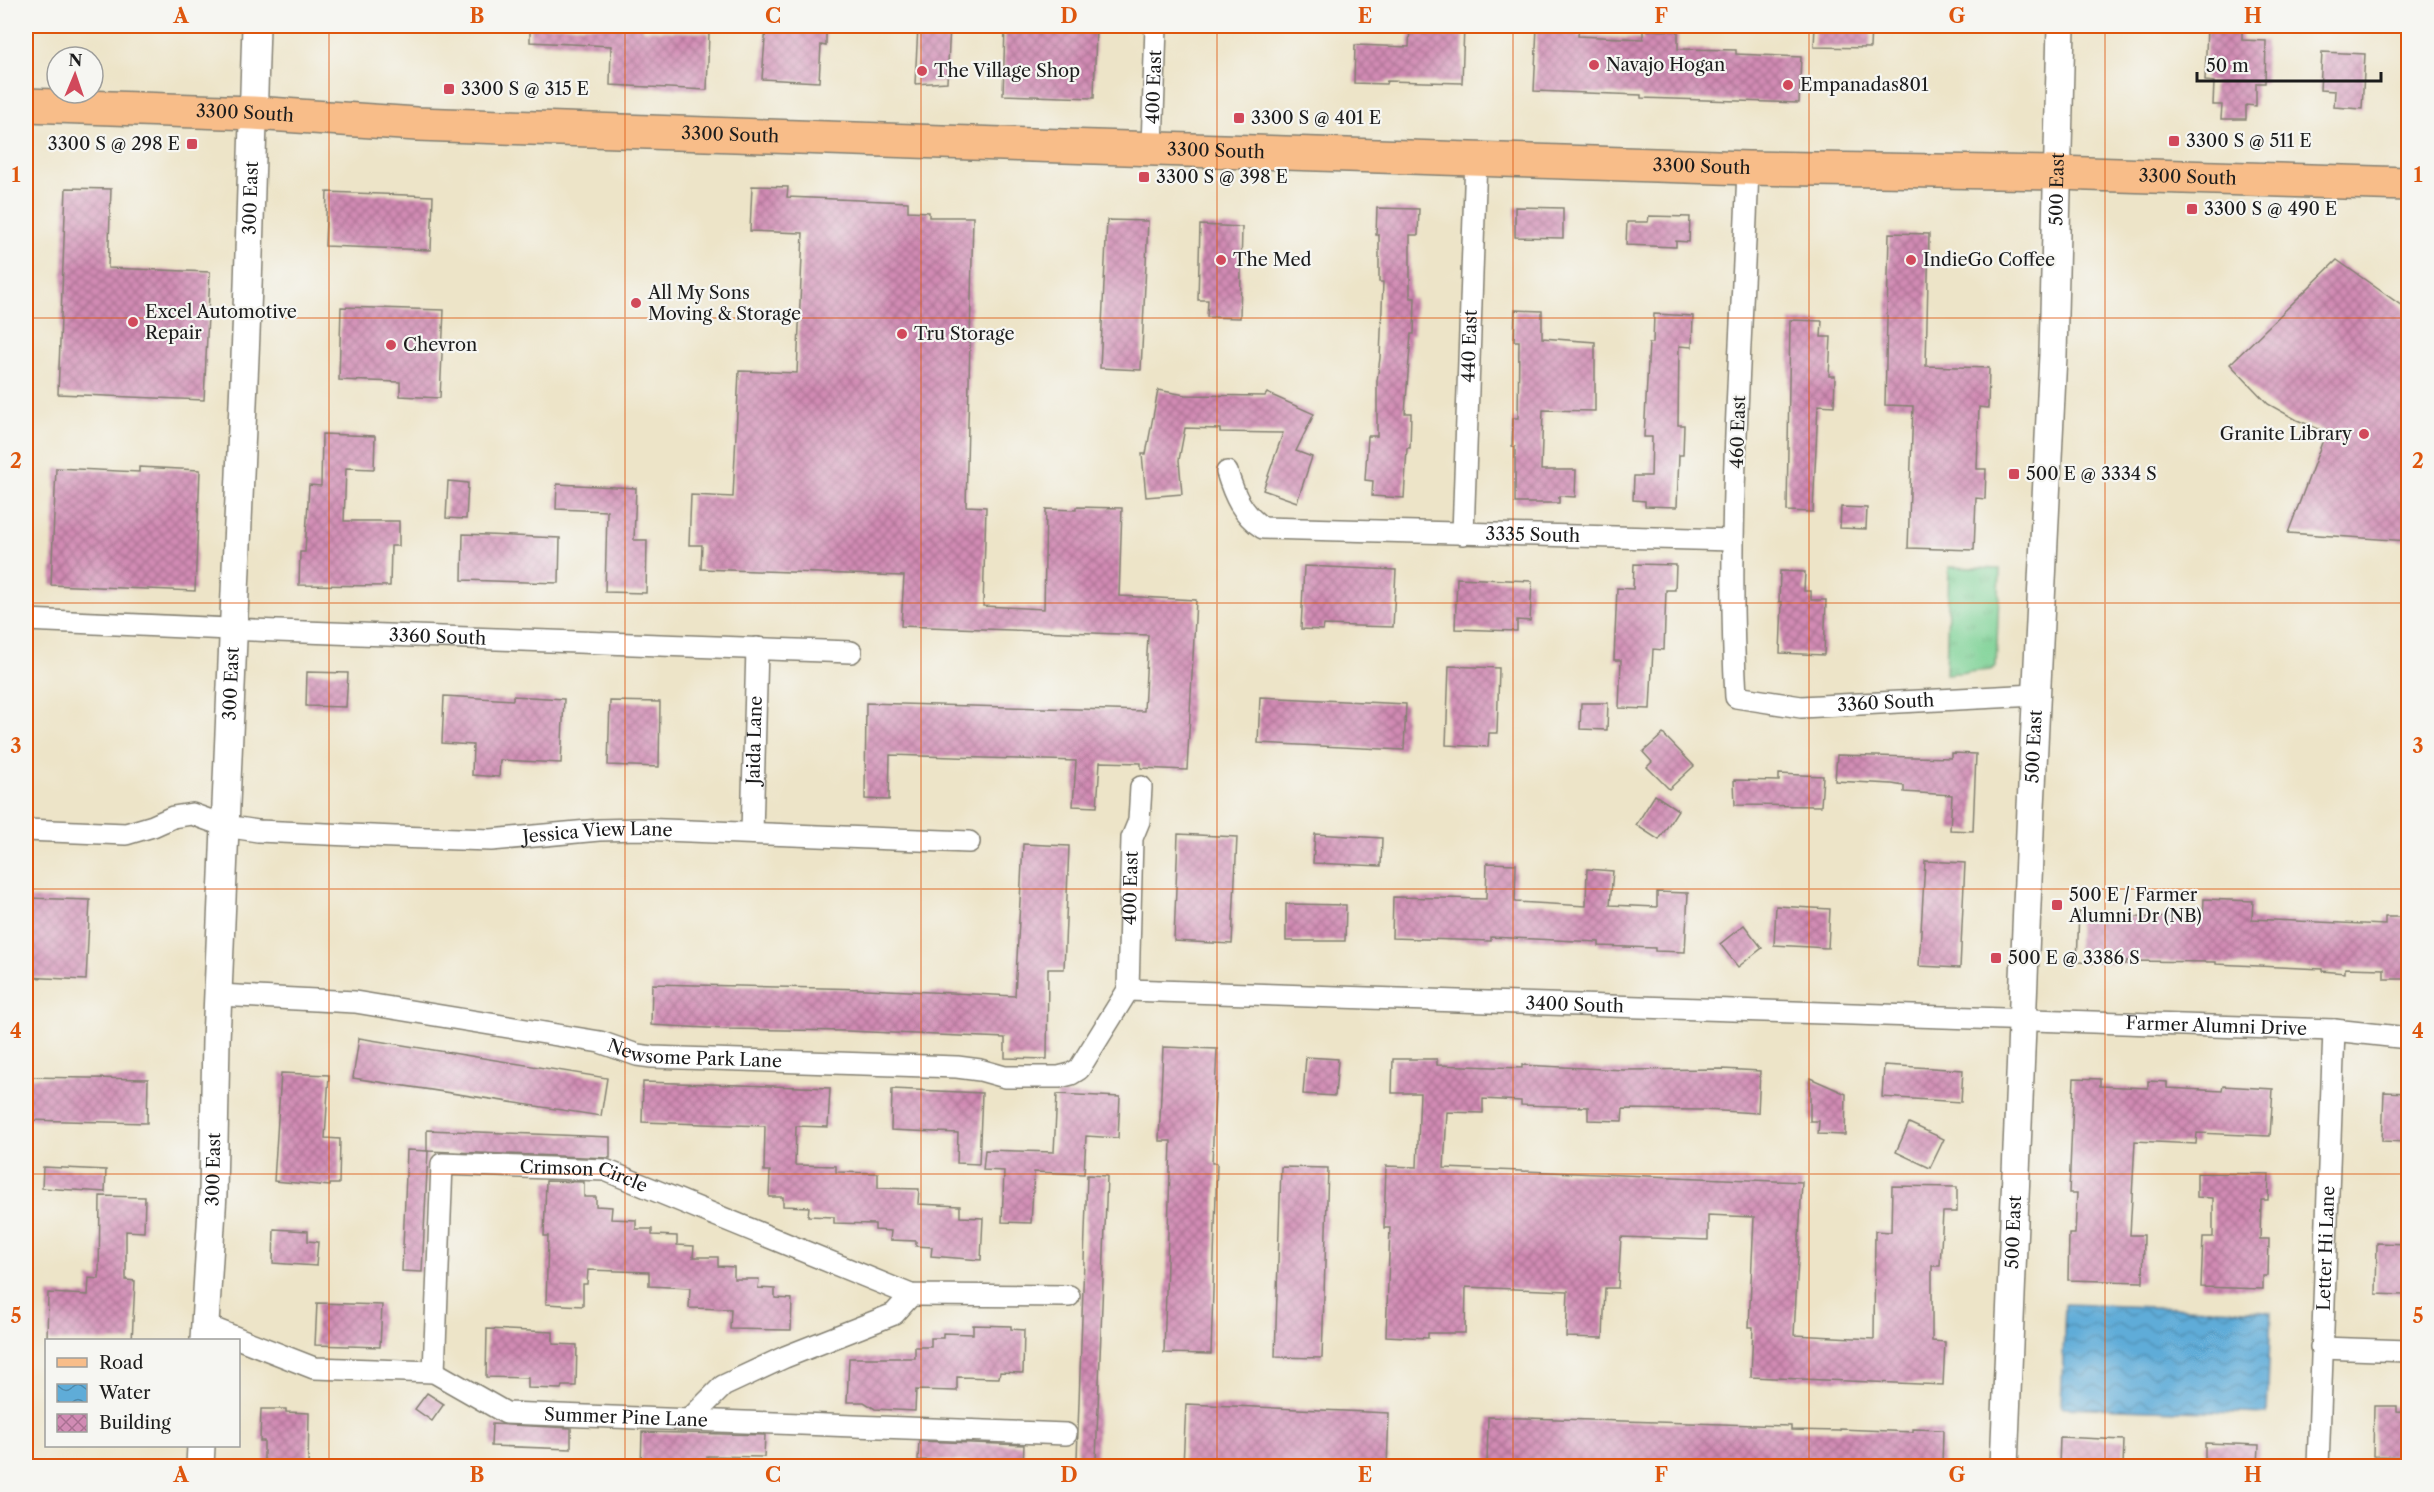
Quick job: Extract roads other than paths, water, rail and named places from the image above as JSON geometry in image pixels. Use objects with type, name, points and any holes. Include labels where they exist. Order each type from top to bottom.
[{"type":"main road","name":"3300 South","points":[[26,105],[253,113],[417,124],[1748,168],[2056,173],[2409,184]]},
{"type":"street","name":"300 East","points":[[204,1333],[213,1193],[218,995],[248,286],[256,26]]},
{"type":"street","name":"400 East","points":[[1152,147],[1156,26]]},
{"type":"street","name":"500 East","points":[[2004,1467],[2036,695],[2053,355],[2061,26]]},
{"type":"street","name":"440 East","points":[[1462,534],[1476,158]]},
{"type":"street","name":"460 East","points":[[1736,697],[1732,625],[1733,540],[1748,168]]},
{"type":"street","name":"3335 South","points":[[1227,472],[1234,496],[1251,520],[1263,528],[1733,540]]},
{"type":"street","name":"3360 South","points":[[26,620],[851,652]]},
{"type":"street","name":"Jaida Lane","points":[[752,833],[757,648]]},
{"type":"street","name":"3360 South","points":[[1736,697],[1802,707],[2036,695]]},
{"type":"street","name":"400 East","points":[[1128,990],[1132,838],[1139,821],[1141,787]]},
{"type":"street","name":"Jessica View Lane","points":[[26,830],[126,834],[173,817],[192,814],[225,826],[258,831],[491,840],[619,829],[969,842]]},
{"type":"street","name":"3400 South","points":[[1128,990],[2023,1019]]},
{"type":"street","name":"Newsome Park Lane","points":[[218,995],[355,1002],[600,1042],[637,1055],[652,1057],[957,1067],[1005,1077],[1059,1077],[1079,1069],[1128,990]]},
{"type":"street","name":"Farmer Alumni Drive","points":[[2023,1019],[2334,1030],[2409,1038]]},
{"type":"street","name":"Letter Hi Lane","points":[[2318,1467],[2334,1030]]},
{"type":"street","name":"Crimson Circle","points":[[434,1372],[442,1164],[605,1170],[911,1295],[1069,1296]]},
{"type":"street","points":[[689,1420],[723,1386],[785,1357],[894,1314],[911,1295]]},
{"type":"street","name":"Summer Pine Lane","points":[[204,1333],[223,1339]]},
{"type":"street","name":"Summer Pine Lane","points":[[240,1344],[314,1368],[434,1372],[506,1413],[1066,1434]]},
{"type":"street","points":[[2321,1348],[2409,1351]]},
{"type":"street","points":[[200,1467],[201,1447]]},
{"type":"water","points":[[2065,1304],[2271,1311],[2267,1414],[2061,1407]]},
{"type":"place","name":"Navajo Hogan","points":[[1594,65]]},
{"type":"place","name":"The Village Shop","points":[[922,71]]},
{"type":"place","name":"Empanadas801","points":[[1788,85]]},
{"type":"place","name":"3300 S @ 315 E","points":[[449,89]]},
{"type":"place","name":"3300 S @ 401 E","points":[[1239,118]]},
{"type":"place","name":"3300 S @ 511 E","points":[[2174,141]]},
{"type":"place","name":"3300 S @ 298 E","points":[[192,144]]},
{"type":"place","name":"3300 S @ 398 E","points":[[1144,177]]},
{"type":"place","name":"3300 S @ 490 E","points":[[2192,209]]},
{"type":"place","name":"The Med","points":[[1221,260]]},
{"type":"place","name":"IndieGo Coffee","points":[[1911,260]]},
{"type":"place","name":"All My Sons Moving & Storage","points":[[636,303]]},
{"type":"place","name":"Excel Automotive Repair","points":[[133,322]]},
{"type":"place","name":"Tru Storage","points":[[902,334]]},
{"type":"place","name":"Chevron","points":[[391,345]]},
{"type":"place","name":"Granite Library","points":[[2364,434]]},
{"type":"place","name":"500 E @ 3334 S","points":[[2014,474]]},
{"type":"place","name":"500 E / Farmer Alumni Dr (NB)","points":[[2057,905]]},
{"type":"place","name":"500 E @ 3386 S","points":[[1996,958]]}]
